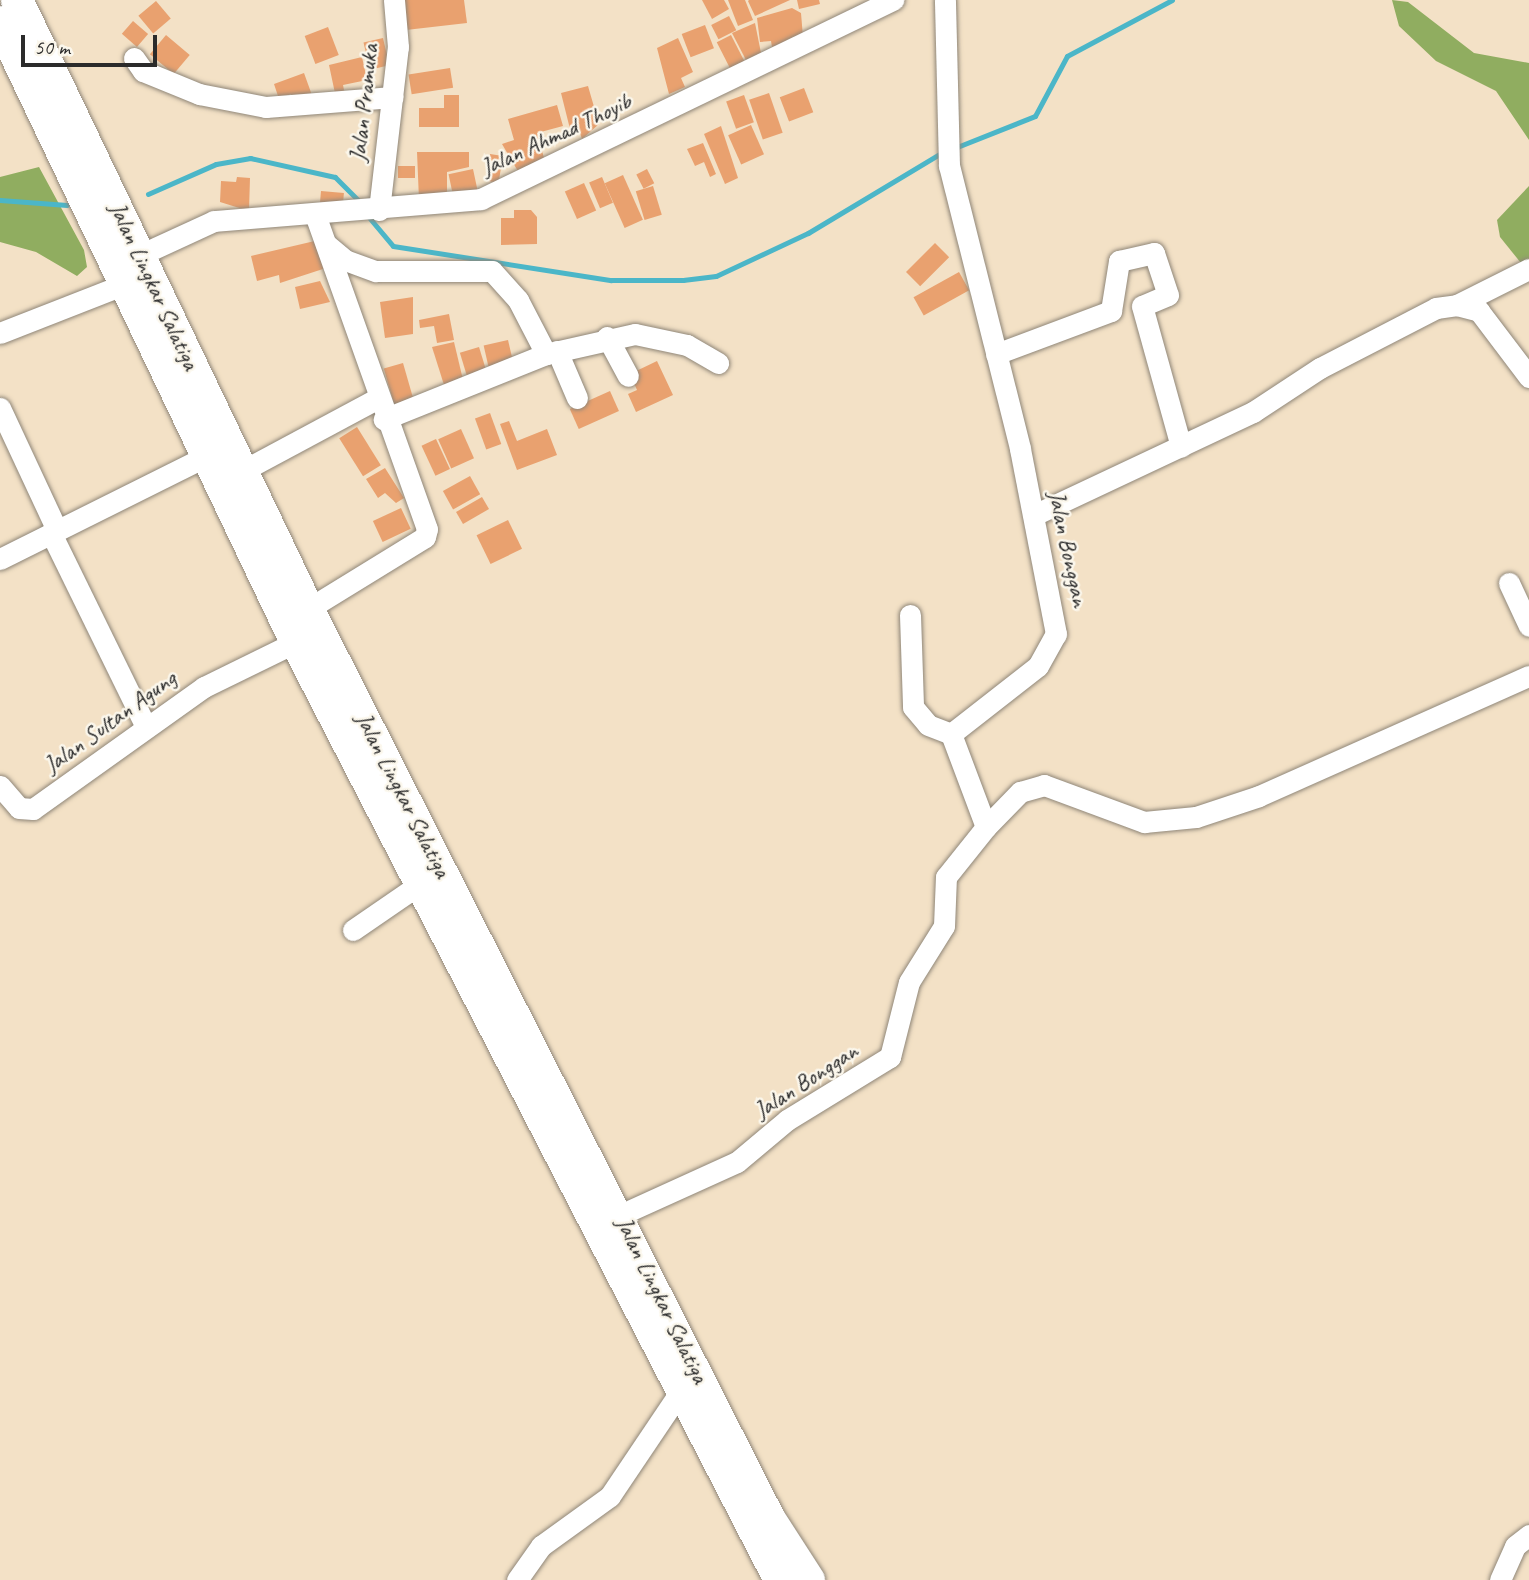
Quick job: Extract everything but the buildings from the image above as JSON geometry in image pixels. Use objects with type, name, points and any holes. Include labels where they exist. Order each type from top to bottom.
[{"type":"highway","name":"Jalan Lingkar Salatiga","points":[[17,0],[14,33],[242,471],[308,609],[620,1215],[680,1392],[780,1580]]},
{"type":"highway","name":"Jalan Lingkar Salatiga","points":[[137,272],[205,457],[420,884],[651,1308],[769,1518],[809,1580]]},
{"type":"street","name":"Jalan Pramuka","points":[[369,212],[393,97],[394,0]]},
{"type":"street","name":"Jalan Ahmad Thoyib","points":[[137,272],[214,221],[450,206],[521,185],[893,0]]},
{"type":"street","name":"Jalan Bonggan","points":[[945,0],[949,166],[1057,614],[1054,641],[1024,679],[951,734]]},
{"type":"street","points":[[134,58],[143,71],[200,94],[265,107],[393,97]]},
{"type":"street","points":[[308,609],[425,537],[426,524],[376,399],[316,215]]},
{"type":"street","points":[[326,243],[345,260],[376,271],[492,271],[518,300],[577,398]]},
{"type":"street","points":[[996,354],[1111,311],[1142,306],[1168,295],[1159,258],[1148,251],[1119,261],[1111,311]]},
{"type":"street","points":[[1034,515],[1181,447],[1409,319],[1457,305],[1529,269]]},
{"type":"street","points":[[0,333],[137,272]]},
{"type":"street","points":[[1457,305],[1479,311],[1529,377]]},
{"type":"street","points":[[1142,306],[1181,447]]},
{"type":"street","points":[[607,337],[628,376]]},
{"type":"street","points":[[384,419],[552,353],[607,337],[663,337],[718,363]]},
{"type":"street","points":[[242,471],[376,399]]},
{"type":"street","points":[[0,408],[54,532],[145,725]]},
{"type":"street","points":[[0,559],[205,457]]},
{"type":"street","points":[[1509,583],[1529,626]]},
{"type":"street","points":[[910,615],[913,707],[928,725],[951,734],[986,827]]},
{"type":"street","name":"Jalan Sultan Agung","points":[[0,786],[19,808],[33,809],[145,725],[204,687],[296,642]]},
{"type":"street","name":"Jalan Bonggan","points":[[620,1215],[737,1162],[786,1120],[890,1057],[909,982],[944,926],[946,877],[986,827],[1020,792],[1044,785],[1144,822],[1196,817],[1271,791],[1529,676]]},
{"type":"street","points":[[354,930],[420,884]]},
{"type":"street","points":[[517,1580],[541,1546],[610,1496],[680,1392]]},
{"type":"street","points":[[1500,1580],[1515,1546],[1529,1535]]},
{"type":"green space","points":[[1392,0],[1408,2],[1474,53],[1529,63],[1529,140],[1496,91],[1436,61],[1399,26]]},
{"type":"green space","points":[[39,167],[84,250],[87,267],[77,276],[36,252],[0,242],[0,177]]},
{"type":"green space","points":[[1529,186],[1529,273],[1500,237],[1497,220]]},
{"type":"waterway","points":[[952,149],[1035,116],[1067,56],[1172,0]]},
{"type":"waterway","points":[[367,215],[393,246],[611,280],[683,280],[716,276],[808,233],[943,152]]},
{"type":"waterway","points":[[148,194],[216,164],[250,158],[335,177],[361,203]]},
{"type":"waterway","points":[[0,200],[67,205]]}]
